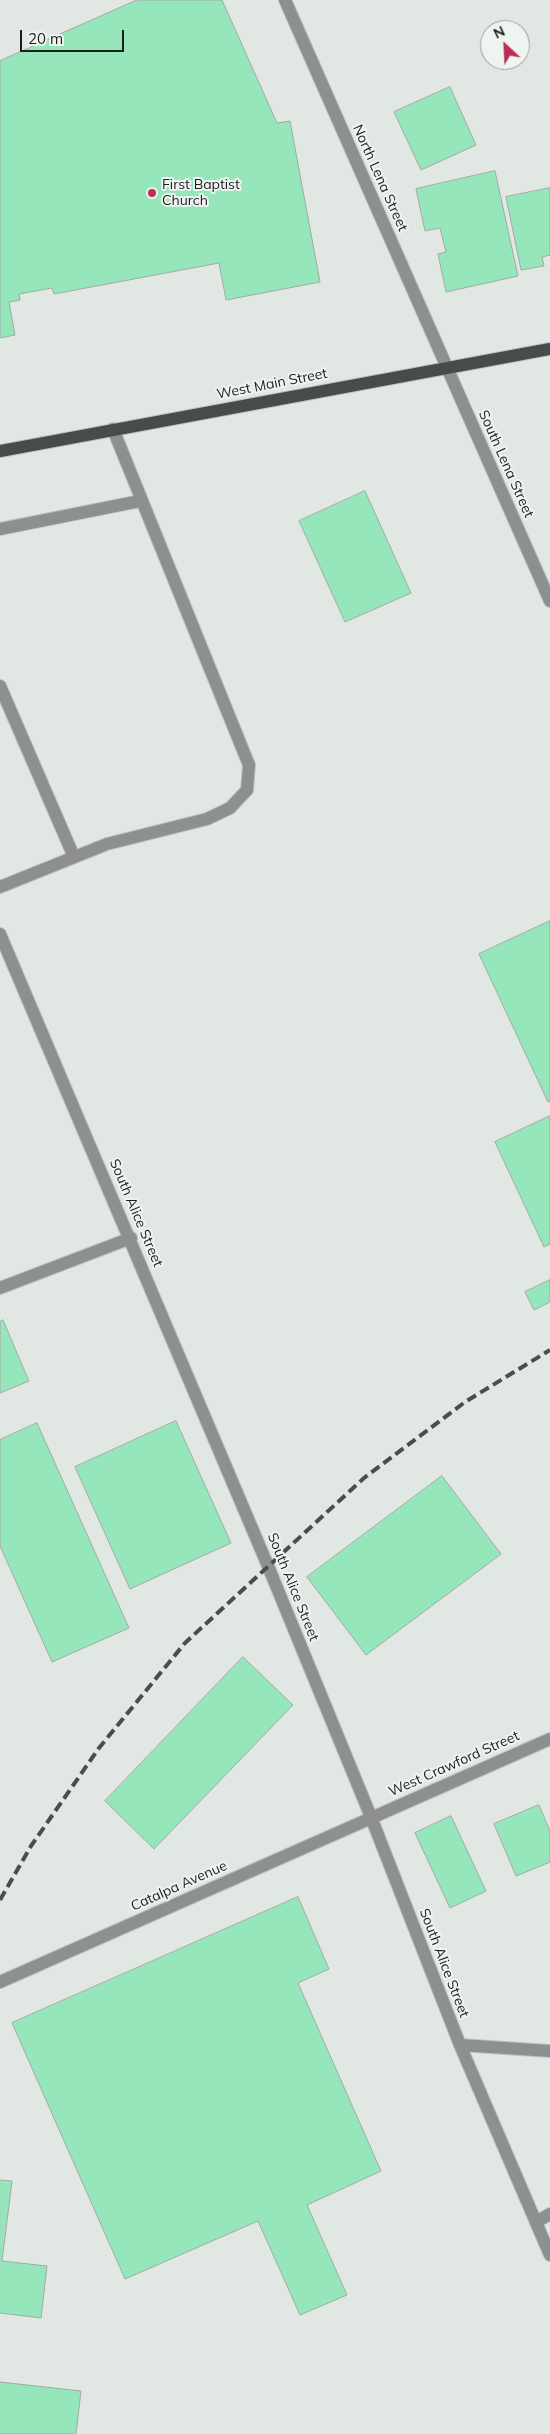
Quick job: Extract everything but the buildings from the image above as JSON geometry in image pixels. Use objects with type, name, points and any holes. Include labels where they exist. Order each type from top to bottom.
[{"type":"main road","name":"West Main Street","points":[[0,451],[550,349]]},
{"type":"street","name":"North Lena Street","points":[[285,0],[447,367]]},
{"type":"street","name":"South Lena Street","points":[[447,367],[550,601]]},
{"type":"street","points":[[0,887],[107,844],[207,819],[230,808],[247,790],[249,765],[140,501],[113,430]]},
{"type":"street","points":[[0,529],[140,501]]},
{"type":"street","points":[[0,686],[74,857]]},
{"type":"street","name":"South Alice Street","points":[[0,934],[131,1238],[371,1817],[460,2045],[550,2255]]},
{"type":"street","points":[[0,1288],[131,1238]]},
{"type":"street","name":"West Crawford Street","points":[[371,1817],[550,1738]]},
{"type":"street","name":"Catalpa Avenue","points":[[0,1982],[371,1817]]},
{"type":"street","points":[[460,2045],[550,2051]]},
{"type":"street","points":[[536,2222],[550,2214]]},
{"type":"railway","points":[[0,1900],[31,1846],[99,1748],[185,1643],[364,1478],[465,1402],[550,1350]]},
{"type":"place","name":"First Baptist Church","points":[[152,193]]}]
